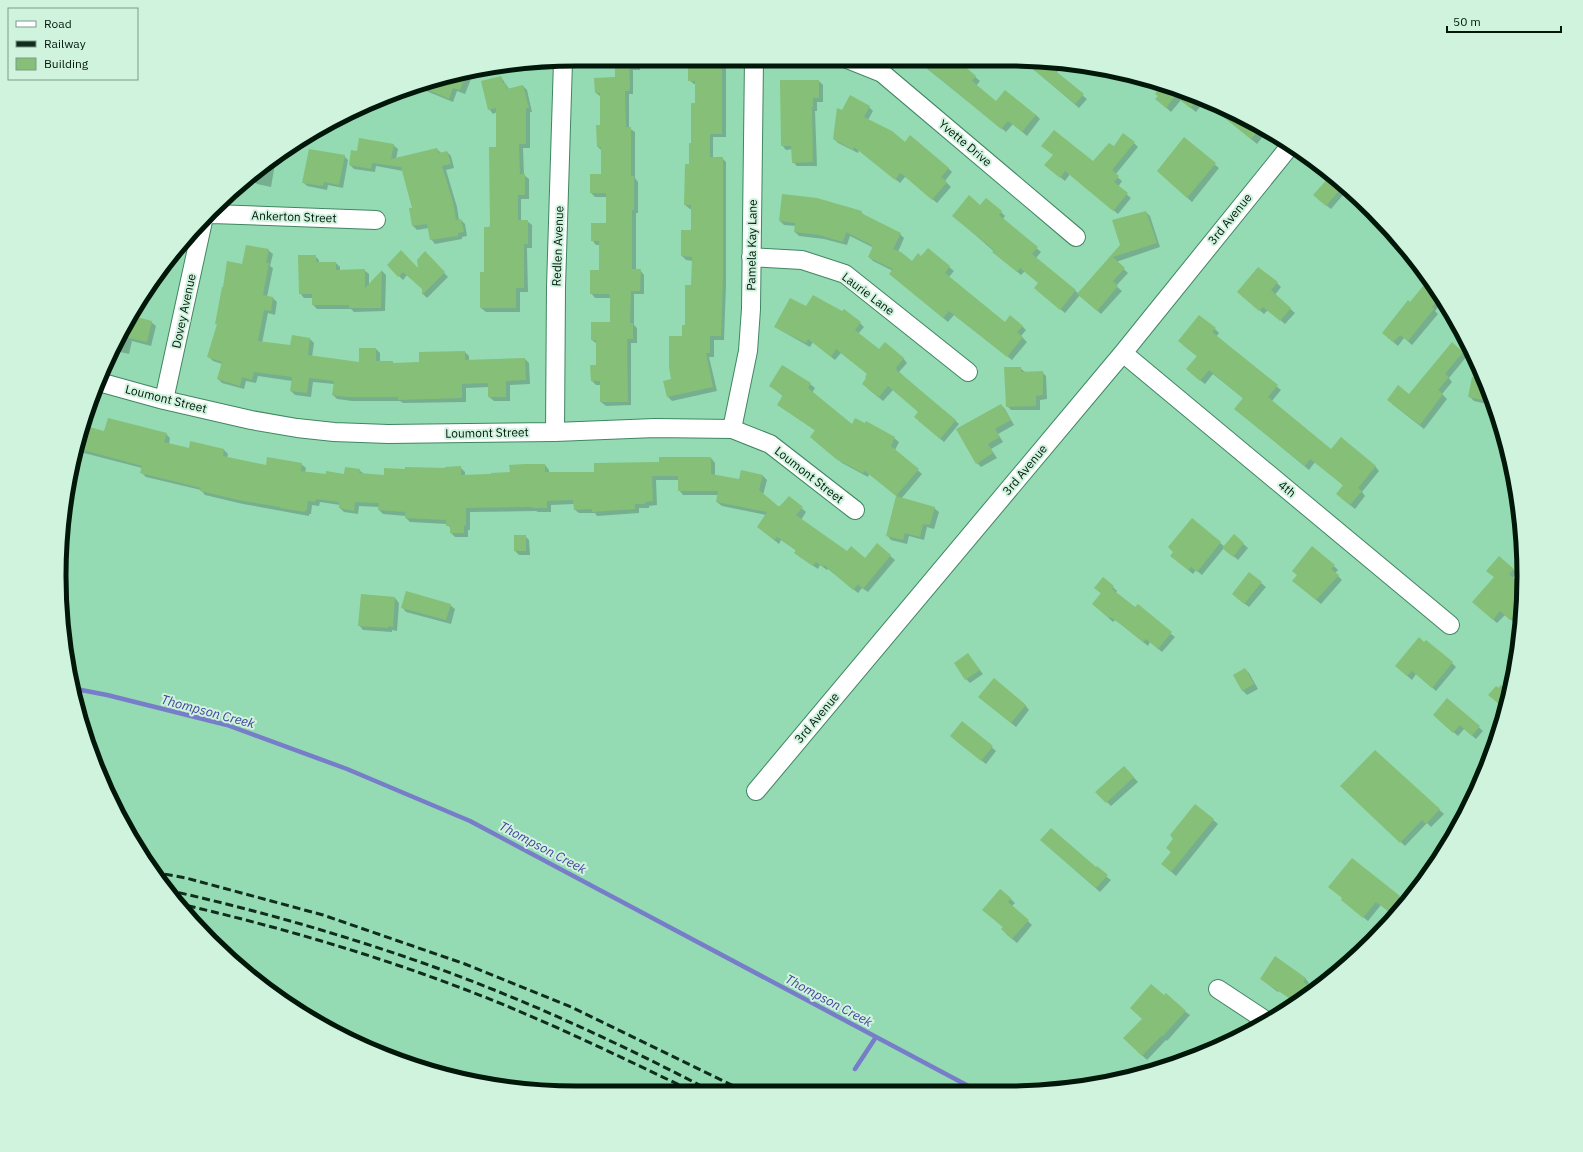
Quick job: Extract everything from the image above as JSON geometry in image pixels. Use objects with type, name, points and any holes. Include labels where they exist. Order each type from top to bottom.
[{"type":"street","name":"Redlen Avenue","points":[[555,432],[556,287],[563,66]]},
{"type":"street","name":"Pamela Kay Lane","points":[[732,429],[748,351],[751,308],[754,66]]},
{"type":"street","name":"Yvette Drive","points":[[864,66],[882,73],[1076,237]]},
{"type":"street","name":"3rd Avenue","points":[[756,791],[1123,353],[1287,150]]},
{"type":"street","name":"Ankerton Street","points":[[216,214],[376,220]]},
{"type":"street","name":"Dovey Avenue","points":[[164,400],[201,231]]},
{"type":"street","name":"Laurie Lane","points":[[751,257],[802,260],[845,274],[968,372]]},
{"type":"street","name":"4th","points":[[1123,353],[1450,625]]},
{"type":"street","name":"Loumont Street","points":[[104,383],[164,400],[251,420],[297,428],[334,432],[388,434],[555,432],[655,428],[732,429],[770,444],[855,510]]},
{"type":"street","points":[[1218,989],[1262,1018]]},
{"type":"building","points":[[615,66],[629,66],[630,87],[629,91],[625,91],[626,127],[631,127],[631,176],[634,176],[634,210],[632,210],[632,269],[641,269],[640,291],[631,291],[630,323],[633,323],[633,339],[627,339],[628,402],[600,402],[600,381],[591,381],[590,365],[596,365],[596,340],[591,340],[591,322],[610,322],[610,298],[609,294],[590,294],[590,270],[599,270],[599,241],[591,241],[591,223],[606,223],[606,193],[590,193],[590,174],[601,174],[601,147],[597,147],[596,125],[600,125],[600,93],[595,93],[594,78],[615,77]]},
{"type":"building","points":[[688,66],[710,66],[710,68],[722,68],[722,134],[710,134],[710,157],[723,157],[723,280],[721,336],[710,336],[710,353],[706,353],[713,387],[667,397],[663,381],[671,379],[669,367],[669,336],[682,336],[682,325],[685,325],[685,285],[691,285],[692,257],[681,256],[681,230],[691,230],[691,205],[684,205],[685,164],[689,164],[689,143],[691,143],[691,103],[695,103],[695,81],[688,81]]},
{"type":"building","points":[[924,66],[964,66],[976,76],[972,81],[996,101],[1005,90],[1036,115],[1022,132],[1008,121],[1001,129]]},
{"type":"building","points":[[1030,67],[1052,68],[1084,94],[1075,104]]},
{"type":"building","points":[[501,76],[507,89],[523,85],[529,108],[526,108],[526,144],[519,144],[520,174],[525,174],[525,195],[518,195],[518,220],[528,220],[528,244],[524,244],[524,288],[516,288],[516,308],[480,308],[480,272],[484,272],[484,227],[490,227],[489,147],[496,147],[496,108],[488,110],[481,81]]},
{"type":"building","points":[[465,79],[460,90],[453,88],[449,99],[426,89]]},
{"type":"building","points":[[780,80],[819,80],[819,98],[813,98],[812,107],[813,162],[792,163],[791,146],[781,146]]},
{"type":"building","points":[[1159,89],[1195,102],[1190,108],[1175,96],[1166,108],[1155,99],[1158,96],[1155,94]]},
{"type":"building","points":[[850,95],[870,106],[864,117],[892,131],[905,142],[910,135],[949,168],[941,177],[947,182],[932,200],[902,174],[900,173],[895,180],[854,147],[853,150],[833,139],[837,108],[842,110]]},
{"type":"building","points":[[1217,112],[1257,132],[1251,139]]},
{"type":"building","points":[[1054,130],[1093,161],[1109,143],[1114,146],[1123,133],[1135,142],[1112,170],[1119,176],[1114,182],[1128,193],[1113,211],[1065,171],[1060,178],[1044,165],[1053,155],[1041,146]]},
{"type":"building","points":[[1184,137],[1216,163],[1187,198],[1157,171]]},
{"type":"building","points":[[359,138],[394,144],[391,159],[437,148],[439,153],[447,151],[451,164],[442,166],[453,202],[456,220],[461,219],[464,232],[458,233],[458,236],[430,240],[427,224],[412,226],[409,208],[412,208],[401,167],[372,163],[371,169],[349,165],[351,150],[357,151]]},
{"type":"building","points":[[309,149],[345,155],[339,185],[324,182],[323,186],[302,183]]},
{"type":"building","points":[[1327,179],[1340,190],[1326,206],[1313,195]]},
{"type":"building","points":[[782,194],[817,198],[862,211],[861,213],[901,233],[893,249],[901,252],[912,261],[918,253],[921,256],[928,248],[950,266],[945,273],[1005,322],[1010,315],[1023,326],[1017,332],[1023,337],[1007,357],[949,311],[943,318],[889,274],[893,269],[868,257],[873,246],[846,232],[843,242],[819,235],[794,232],[795,223],[779,221]]},
{"type":"building","points":[[969,195],[980,205],[986,198],[1002,211],[999,215],[1038,247],[1032,254],[1076,290],[1060,310],[1034,288],[1038,283],[1020,268],[1017,272],[992,252],[994,250],[952,216]]},
{"type":"building","points":[[1146,211],[1157,243],[1113,257],[1125,268],[1113,281],[1118,286],[1097,311],[1077,294],[1120,245],[1112,220]]},
{"type":"building","points":[[246,245],[269,249],[266,263],[269,263],[263,295],[273,297],[271,311],[264,310],[258,341],[290,345],[292,335],[310,338],[308,355],[359,362],[359,348],[376,348],[376,361],[393,361],[393,363],[419,362],[419,352],[465,351],[465,360],[525,358],[526,380],[506,381],[506,397],[488,397],[488,383],[462,384],[462,398],[398,400],[398,397],[347,397],[332,395],[334,381],[309,378],[307,393],[290,391],[292,377],[254,372],[252,380],[242,377],[240,386],[217,379],[222,362],[207,357],[217,324],[215,324],[227,261],[242,264]]},
{"type":"building","points":[[401,250],[418,268],[417,260],[425,251],[445,272],[422,295],[422,289],[403,272],[398,277],[387,265]]},
{"type":"building","points":[[298,255],[316,255],[316,262],[336,262],[336,270],[365,269],[365,288],[382,270],[381,308],[349,308],[349,305],[312,305],[312,294],[299,294]]},
{"type":"building","points":[[1258,267],[1278,282],[1271,290],[1291,308],[1280,321],[1263,307],[1259,311],[1237,292]]},
{"type":"building","points":[[1425,284],[1436,301],[1432,307],[1434,309],[1408,341],[1400,335],[1393,342],[1382,333],[1408,300],[1410,302]]},
{"type":"building","points":[[813,295],[842,311],[844,309],[861,322],[855,330],[879,349],[885,342],[904,358],[896,370],[956,420],[940,439],[914,417],[918,412],[888,386],[879,397],[862,384],[867,374],[836,349],[831,357],[808,339],[806,343],[774,327],[790,298],[806,306]]},
{"type":"building","points":[[1199,315],[1216,328],[1212,332],[1278,385],[1268,397],[1331,449],[1341,437],[1376,466],[1358,488],[1362,491],[1350,505],[1336,494],[1343,485],[1310,459],[1305,466],[1234,409],[1243,398],[1209,370],[1200,381],[1186,369],[1197,356],[1178,341]]},
{"type":"building","points":[[137,317],[152,321],[147,342],[126,337]]},
{"type":"building","points":[[1452,342],[1463,352],[1445,374],[1449,377],[1438,390],[1443,394],[1420,425],[1387,400],[1398,385],[1409,394]]},
{"type":"building","points":[[782,365],[811,383],[808,388],[852,424],[855,418],[865,423],[866,421],[895,437],[891,446],[919,469],[896,496],[865,471],[863,473],[836,459],[810,437],[815,430],[777,405],[783,395],[769,386]]},
{"type":"building","points":[[1004,367],[1021,367],[1021,372],[1043,371],[1043,395],[1036,396],[1036,406],[1006,407]]},
{"type":"building","points":[[1472,377],[1477,378],[1486,401],[1468,397]]},
{"type":"building","points":[[1001,404],[1011,420],[995,429],[1000,437],[988,444],[993,453],[976,464],[956,429]]},
{"type":"building","points":[[108,418],[167,433],[164,442],[189,448],[190,441],[224,449],[223,456],[266,465],[267,457],[302,463],[301,471],[326,474],[326,471],[344,474],[345,467],[360,469],[359,473],[384,475],[384,468],[445,468],[461,466],[461,475],[491,474],[510,472],[509,465],[525,464],[545,464],[545,472],[594,472],[594,463],[659,462],[659,457],[711,457],[711,474],[739,479],[741,470],[763,475],[759,490],[778,506],[780,506],[789,496],[803,507],[796,515],[847,551],[851,546],[865,558],[877,543],[891,555],[863,589],[858,584],[853,590],[824,565],[823,567],[816,562],[813,566],[794,553],[796,550],[777,537],[774,540],[757,527],[767,512],[716,502],[718,491],[678,491],[678,476],[652,476],[653,501],[645,502],[645,504],[635,504],[635,509],[592,512],[592,509],[574,510],[573,500],[547,501],[547,508],[466,508],[466,525],[464,526],[464,533],[450,533],[450,526],[446,526],[446,520],[405,518],[405,512],[378,510],[379,503],[355,502],[354,511],[339,508],[339,502],[316,499],[315,502],[308,501],[307,510],[305,510],[305,512],[238,500],[200,491],[201,488],[140,473],[142,466],[82,450],[88,427],[104,431]]},
{"type":"building","points":[[896,496],[935,507],[930,525],[923,524],[920,537],[905,533],[903,540],[886,536]]},
{"type":"building","points":[[1192,518],[1221,542],[1197,572],[1191,567],[1188,570],[1170,556],[1173,552],[1168,547]]},
{"type":"building","points":[[1234,534],[1244,543],[1233,557],[1222,548]]},
{"type":"building","points":[[514,535],[526,535],[526,551],[514,551]]},
{"type":"building","points":[[1312,546],[1335,565],[1331,569],[1339,575],[1316,600],[1292,581],[1297,575],[1292,571]]},
{"type":"building","points":[[1499,556],[1514,569],[1509,574],[1517,581],[1516,609],[1516,614],[1510,620],[1500,611],[1493,620],[1472,602],[1494,577],[1486,571]]},
{"type":"building","points":[[1249,572],[1262,582],[1244,604],[1232,594]]},
{"type":"building","points":[[1103,577],[1114,586],[1112,589],[1135,607],[1138,604],[1172,632],[1158,649],[1146,639],[1143,642],[1092,604],[1101,593],[1094,588]]},
{"type":"building","points":[[406,591],[451,604],[446,620],[401,608]]},
{"type":"building","points":[[361,594],[395,597],[393,627],[358,626]]},
{"type":"building","points":[[1419,637],[1424,642],[1426,640],[1453,662],[1432,688],[1412,671],[1407,676],[1395,666]]},
{"type":"building","points":[[968,653],[980,670],[965,680],[954,663]]},
{"type":"building","points":[[1245,668],[1254,684],[1242,691],[1233,675]]},
{"type":"building","points":[[994,678],[1026,705],[1011,723],[978,697]]},
{"type":"building","points":[[1500,685],[1504,688],[1501,705],[1488,695],[1496,686],[1499,688]]},
{"type":"building","points":[[1447,698],[1480,726],[1472,736],[1460,725],[1453,733],[1433,715]]},
{"type":"building","points":[[962,721],[993,746],[981,761],[950,736]]},
{"type":"building","points":[[1375,750],[1440,809],[1426,824],[1422,820],[1400,843],[1340,786]]},
{"type":"building","points":[[1124,766],[1134,777],[1106,803],[1095,792]]},
{"type":"building","points":[[1195,804],[1214,819],[1171,872],[1161,864],[1171,852],[1166,848],[1173,839],[1170,835]]},
{"type":"building","points":[[1051,828],[1096,867],[1097,866],[1108,875],[1096,888],[1040,840]]},
{"type":"building","points":[[1352,858],[1400,896],[1388,911],[1376,902],[1363,918],[1328,887]]},
{"type":"building","points":[[1000,889],[1011,898],[1008,902],[1029,920],[1012,939],[1001,929],[1003,927],[982,910]]},
{"type":"building","points":[[1275,956],[1306,978],[1303,982],[1309,986],[1291,999],[1260,979]]},
{"type":"building","points":[[1151,984],[1164,995],[1166,993],[1186,1011],[1142,1056],[1123,1038],[1142,1019],[1130,1008]]},
{"type":"waterway","name":"Thompson Creek","points":[[79,690],[107,695],[227,725],[347,769],[470,821],[968,1086]]},
{"type":"waterway","points":[[855,1069],[876,1037]]},
{"type":"railway","points":[[162,874],[186,878],[323,915],[465,964],[571,1007],[734,1086]]},
{"type":"railway","points":[[176,892],[263,913],[326,931],[420,962],[494,990],[568,1021],[701,1086]]},
{"type":"railway","points":[[188,906],[298,934],[418,972],[497,1002],[546,1023],[681,1086]]}]
